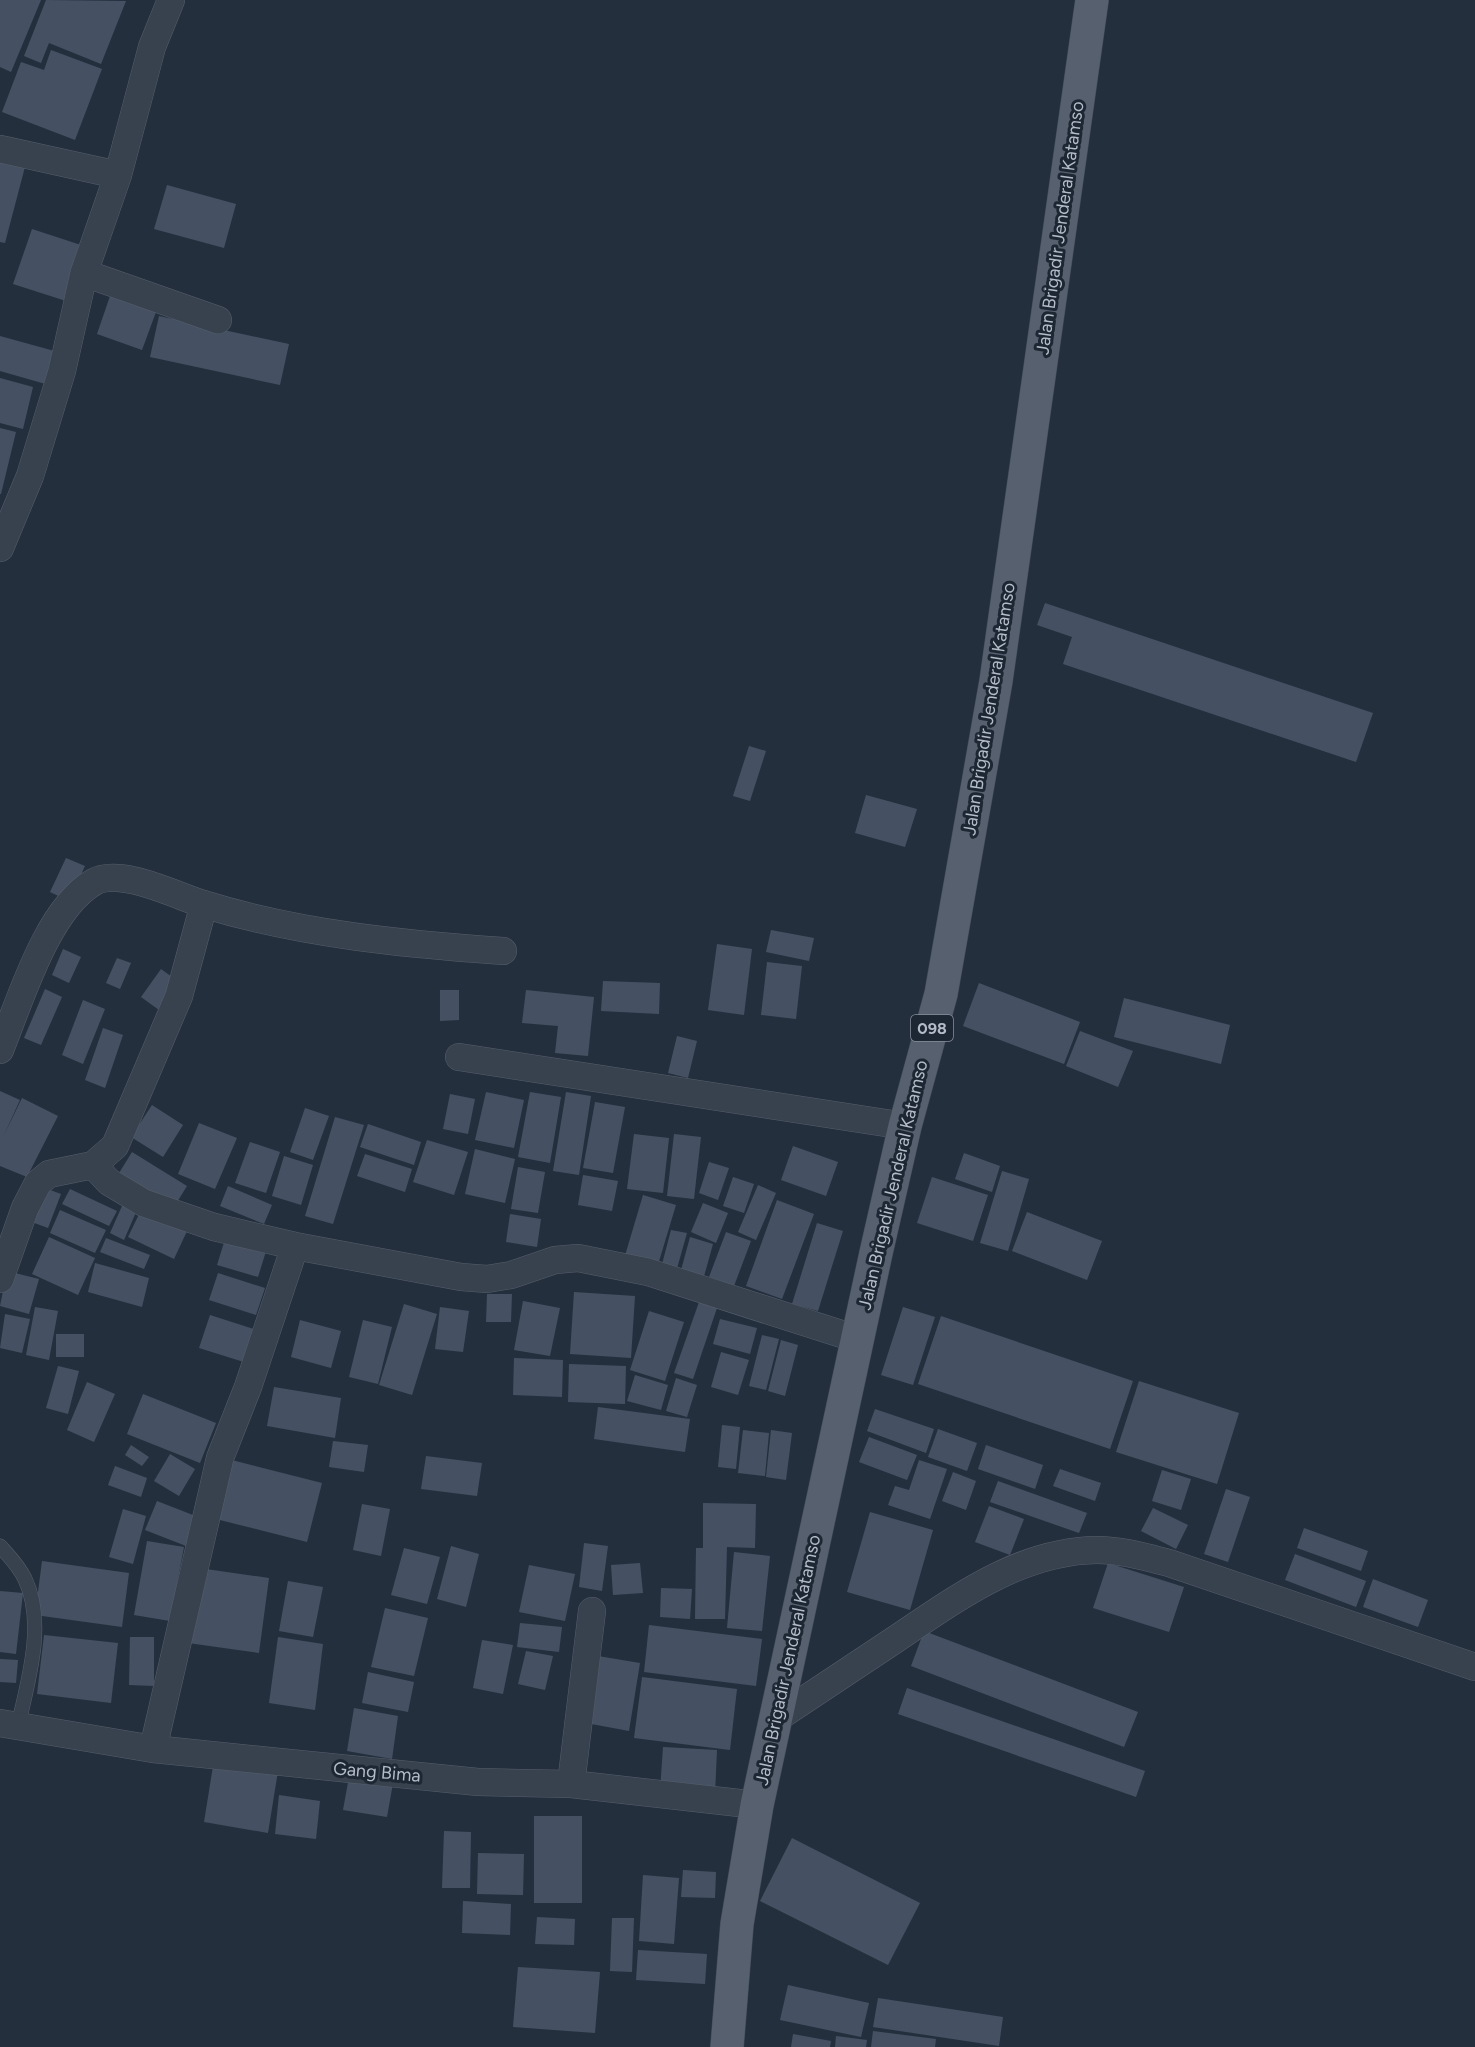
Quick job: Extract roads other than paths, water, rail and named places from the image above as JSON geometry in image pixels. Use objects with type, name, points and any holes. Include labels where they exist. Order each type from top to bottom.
[{"type":"main road","name":"Jalan Brigadir Jenderal Katamso","points":[[727,2047],[737,1924],[774,1720],[905,1126],[941,994],[996,681],[1092,0]]},
{"type":"street","points":[[2,540],[30,476],[62,370],[84,273],[118,175],[152,47],[171,0]]},
{"type":"street","points":[[0,149],[118,175]]},
{"type":"street","points":[[84,273],[218,320]]},
{"type":"street","points":[[0,1050],[52,925],[92,883],[107,878],[126,879],[204,904],[346,935],[414,945],[503,951]]},
{"type":"street","points":[[0,1279],[25,1208],[38,1183],[49,1174],[93,1165],[115,1146],[179,996],[204,904]]},
{"type":"street","points":[[459,1057],[905,1126]]},
{"type":"street","points":[[93,1165],[122,1191],[167,1212],[295,1246],[461,1277],[488,1279],[511,1275],[555,1260],[578,1258],[659,1275],[857,1339]]},
{"type":"street","points":[[153,1749],[220,1458],[248,1387],[295,1246]]},
{"type":"street","points":[[774,1720],[966,1592],[1007,1570],[1060,1554],[1097,1550],[1129,1553],[1169,1563],[1475,1666]]},
{"type":"street","points":[[571,1784],[592,1611]]},
{"type":"street","name":"Gang Bima","points":[[9,1724],[153,1749],[478,1782],[571,1784],[757,1804]]},
{"type":"lane","points":[[0,1546],[26,1581],[34,1628],[32,1665],[9,1724]]}]
